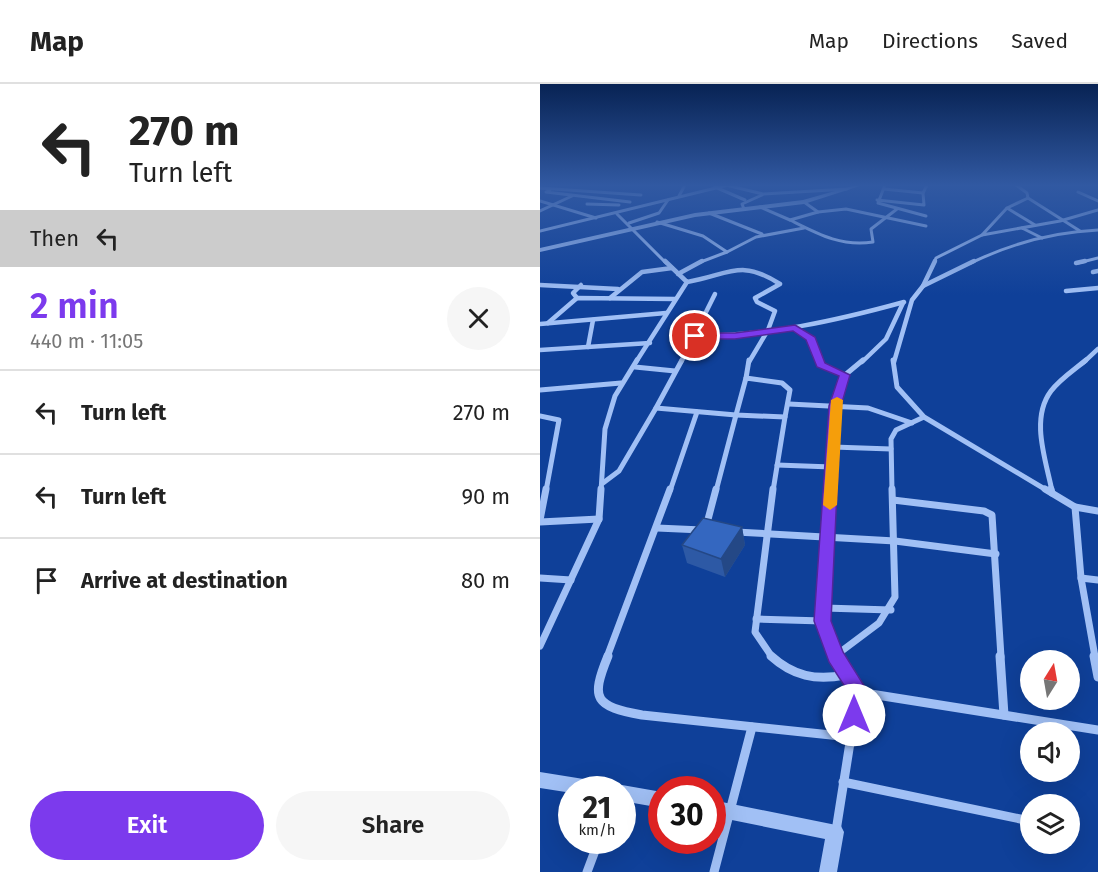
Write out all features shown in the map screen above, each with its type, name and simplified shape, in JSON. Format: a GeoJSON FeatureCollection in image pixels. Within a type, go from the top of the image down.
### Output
{"type":"FeatureCollection","features":[{"type":"Feature","properties":{"kind":"street"},"geometry":{"type":"LineString","coordinates":[[540,231],[580,222]]}},
{"type":"Feature","properties":{"kind":"street"},"geometry":{"type":"LineString","coordinates":[[626,222],[687,282],[705,280],[746,267],[753,268],[779,283],[777,287],[755,298],[757,302],[775,309],[769,331],[747,359],[746,378],[734,415],[705,531]]}},
{"type":"Feature","properties":{"kind":"street"},"geometry":{"type":"LineString","coordinates":[[540,250],[638,222]]}},
{"type":"Feature","properties":{"kind":"street"},"geometry":{"type":"LineString","coordinates":[[630,225],[657,222],[676,230],[709,237],[727,252]]}},
{"type":"Feature","properties":{"kind":"street"},"geometry":{"type":"LineString","coordinates":[[731,222],[765,235]]}},
{"type":"Feature","properties":{"kind":"street"},"geometry":{"type":"LineString","coordinates":[[793,222],[831,242],[857,245],[873,242],[871,229],[881,222]]}},
{"type":"Feature","properties":{"kind":"street"},"geometry":{"type":"LineString","coordinates":[[905,222],[926,226]]}},
{"type":"Feature","properties":{"kind":"street"},"geometry":{"type":"LineString","coordinates":[[982,235],[994,222]]}},
{"type":"Feature","properties":{"kind":"street"},"geometry":{"type":"LineString","coordinates":[[1030,222],[1036,225]]}},
{"type":"Feature","properties":{"kind":"street"},"geometry":{"type":"LineString","coordinates":[[1051,222],[982,235],[945,251],[929,268],[923,286],[912,300],[893,357],[894,378],[901,395],[924,417],[1075,507],[1098,511]]}},
{"type":"Feature","properties":{"kind":"street"},"geometry":{"type":"LineString","coordinates":[[1063,222],[1080,231]]}},
{"type":"Feature","properties":{"kind":"street"},"geometry":{"type":"LineString","coordinates":[[1021,227],[1042,238]]}},
{"type":"Feature","properties":{"kind":"street"},"geometry":{"type":"LineString","coordinates":[[678,274],[697,263],[737,249],[752,239],[804,228]]}},
{"type":"Feature","properties":{"kind":"street"},"geometry":{"type":"LineString","coordinates":[[923,286],[1001,248],[1042,238],[1098,230]]}},
{"type":"Feature","properties":{"kind":"street"},"geometry":{"type":"LineString","coordinates":[[1076,263],[1098,258]]}},
{"type":"Feature","properties":{"kind":"street"},"geometry":{"type":"LineString","coordinates":[[610,298],[642,272],[672,268]]}},
{"type":"Feature","properties":{"kind":"street"},"geometry":{"type":"LineString","coordinates":[[929,268],[948,274]]}},
{"type":"Feature","properties":{"kind":"street"},"geometry":{"type":"LineString","coordinates":[[540,646],[599,519],[605,429],[621,383],[635,367],[687,282]]}},
{"type":"Feature","properties":{"kind":"street"},"geometry":{"type":"LineString","coordinates":[[540,285],[581,285],[618,290]]}},
{"type":"Feature","properties":{"kind":"street"},"geometry":{"type":"LineString","coordinates":[[577,298],[573,293],[581,285]]}},
{"type":"Feature","properties":{"kind":"street"},"geometry":{"type":"LineString","coordinates":[[1066,291],[1098,288]]}},
{"type":"Feature","properties":{"kind":"street"},"geometry":{"type":"LineString","coordinates":[[603,483],[623,465],[695,336],[715,294]]}},
{"type":"Feature","properties":{"kind":"street"},"geometry":{"type":"LineString","coordinates":[[548,324],[577,298],[675,299]]}},
{"type":"Feature","properties":{"kind":"street"},"geometry":{"type":"LineString","coordinates":[[695,336],[735,336],[795,328],[837,320],[912,300]]}},
{"type":"Feature","properties":{"kind":"street"},"geometry":{"type":"LineString","coordinates":[[828,872],[858,692],[836,656],[823,621],[835,406],[845,375],[878,349],[886,339],[903,303]]}},
{"type":"Feature","properties":{"kind":"street"},"geometry":{"type":"LineString","coordinates":[[540,324],[666,313]]}},
{"type":"Feature","properties":{"kind":"street"},"geometry":{"type":"LineString","coordinates":[[588,347],[593,320]]}},
{"type":"Feature","properties":{"kind":"street"},"geometry":{"type":"LineString","coordinates":[[795,328],[811,339],[821,365],[845,375]]}},
{"type":"Feature","properties":{"kind":"street"},"geometry":{"type":"LineString","coordinates":[[540,350],[650,343]]}},
{"type":"Feature","properties":{"kind":"street"},"geometry":{"type":"LineString","coordinates":[[1052,493],[1042,434],[1044,400],[1052,390],[1098,350]]}},
{"type":"Feature","properties":{"kind":"street"},"geometry":{"type":"LineString","coordinates":[[635,367],[675,371]]}},
{"type":"Feature","properties":{"kind":"street"},"geometry":{"type":"LineString","coordinates":[[746,378],[782,383],[790,390],[766,534],[755,632],[761,645],[776,661],[800,675],[817,680],[846,675]]}},
{"type":"Feature","properties":{"kind":"street"},"geometry":{"type":"LineString","coordinates":[[540,390],[621,383]]}},
{"type":"Feature","properties":{"kind":"street"},"geometry":{"type":"LineString","coordinates":[[789,404],[882,409],[912,423]]}},
{"type":"Feature","properties":{"kind":"street"},"geometry":{"type":"LineString","coordinates":[[656,408],[785,417]]}},
{"type":"Feature","properties":{"kind":"street"},"geometry":{"type":"LineString","coordinates":[[697,412],[657,528],[597,683],[596,692],[601,701],[616,710],[850,737]]}},
{"type":"Feature","properties":{"kind":"street"},"geometry":{"type":"LineString","coordinates":[[540,416],[559,420],[543,494],[540,521],[599,519]]}},
{"type":"Feature","properties":{"kind":"street"},"geometry":{"type":"LineString","coordinates":[[836,656],[860,639],[891,610],[895,597],[892,434],[924,417]]}},
{"type":"Feature","properties":{"kind":"street"},"geometry":{"type":"LineString","coordinates":[[833,447],[891,449]]}},
{"type":"Feature","properties":{"kind":"street"},"geometry":{"type":"LineString","coordinates":[[777,465],[832,467]]}},
{"type":"Feature","properties":{"kind":"street"},"geometry":{"type":"LineString","coordinates":[[893,500],[989,513],[993,518],[1004,715]]}},
{"type":"Feature","properties":{"kind":"street"},"geometry":{"type":"LineString","coordinates":[[1075,507],[1081,578],[1094,625],[1098,675]]}},
{"type":"Feature","properties":{"kind":"street"},"geometry":{"type":"LineString","coordinates":[[657,528],[715,531]]}},
{"type":"Feature","properties":{"kind":"street"},"geometry":{"type":"LineString","coordinates":[[725,532],[895,541],[996,554]]}},
{"type":"Feature","properties":{"kind":"street"},"geometry":{"type":"LineString","coordinates":[[540,578],[571,580]]}},
{"type":"Feature","properties":{"kind":"street"},"geometry":{"type":"LineString","coordinates":[[1081,578],[1098,580]]}},
{"type":"Feature","properties":{"kind":"street"},"geometry":{"type":"LineString","coordinates":[[824,608],[891,610]]}},
{"type":"Feature","properties":{"kind":"street"},"geometry":{"type":"LineString","coordinates":[[756,620],[823,621]]}},
{"type":"Feature","properties":{"kind":"street"},"geometry":{"type":"LineString","coordinates":[[858,692],[1098,730]]}},
{"type":"Feature","properties":{"kind":"street"},"geometry":{"type":"LineString","coordinates":[[714,872],[752,727]]}},
{"type":"Feature","properties":{"kind":"street"},"geometry":{"type":"LineString","coordinates":[[540,780],[558,783]]}},
{"type":"Feature","properties":{"kind":"street"},"geometry":{"type":"LineString","coordinates":[[843,782],[1020,819]]}},
{"type":"Feature","properties":{"kind":"street"},"geometry":{"type":"LineString","coordinates":[[726,811],[835,832]]}},
{"type":"Feature","properties":{"kind":"street"},"geometry":{"type":"LineString","coordinates":[[586,872],[593,854]]}},
{"type":"Feature","properties":{"kind":"building"},"geometry":{"type":"Polygon","coordinates":[[[703,518],[742,527],[721,559],[682,545],[703,518]]]}},
{"type":"Feature","properties":{"kind":"slow traffic"},"geometry":{"type":"LineString","coordinates":[[830,505],[837,400]]}},
{"type":"Feature","properties":{"kind":"route"},"geometry":{"type":"LineString","coordinates":[[695,336],[735,336],[795,328],[809,336],[821,365],[845,375],[835,406],[823,621],[836,656],[858,692],[854,715]]}}]}
